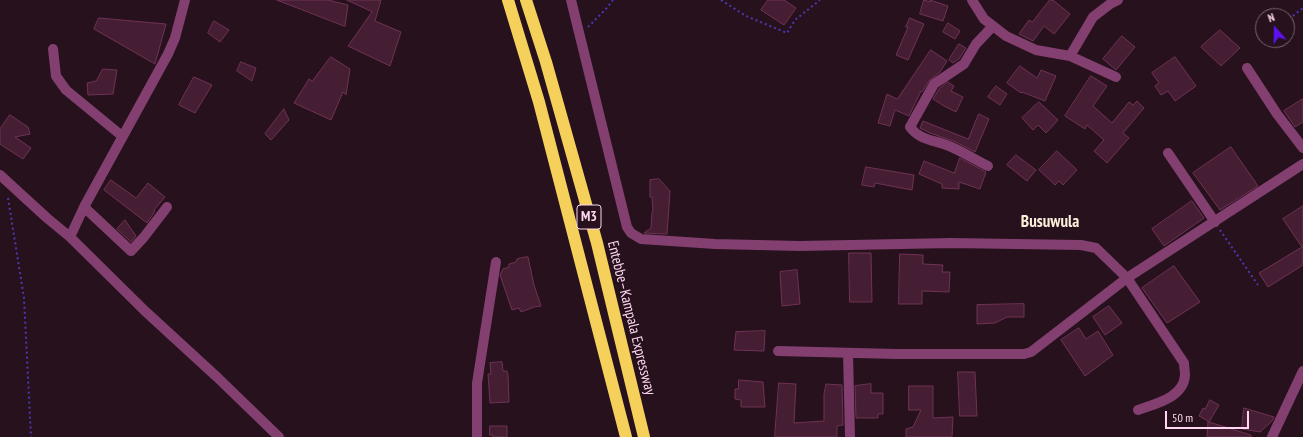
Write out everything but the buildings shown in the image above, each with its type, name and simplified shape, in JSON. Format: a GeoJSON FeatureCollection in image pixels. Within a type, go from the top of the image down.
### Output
{"type":"FeatureCollection","features":[{"type":"Feature","properties":{"kind":"highway","name":"M3"},"geometry":{"type":"LineString","coordinates":[[508,0],[539,102],[626,437]]}},
{"type":"Feature","properties":{"kind":"highway","name":"Entebbe–Kampala Expressway"},"geometry":{"type":"LineString","coordinates":[[526,0],[546,62],[597,243],[644,437]]}},
{"type":"Feature","properties":{"kind":"street"},"geometry":{"type":"LineString","coordinates":[[70,237],[122,136],[168,54],[175,38],[184,0]]}},
{"type":"Feature","properties":{"kind":"street"},"geometry":{"type":"LineString","coordinates":[[570,0],[627,227],[631,233],[641,240],[714,244],[800,246],[951,243],[1081,245],[1096,248],[1127,278],[1184,363],[1185,377],[1179,390],[1167,399],[1138,410]]}},
{"type":"Feature","properties":{"kind":"street"},"geometry":{"type":"LineString","coordinates":[[972,0],[984,19],[1006,36],[1036,50],[1070,56],[1116,77]]}},
{"type":"Feature","properties":{"kind":"street"},"geometry":{"type":"LineString","coordinates":[[1070,56],[1093,17],[1118,0]]}},
{"type":"Feature","properties":{"kind":"street"},"geometry":{"type":"LineString","coordinates":[[988,166],[949,146],[914,133],[910,127],[934,84],[964,64],[976,44],[993,26]]}},
{"type":"Feature","properties":{"kind":"street"},"geometry":{"type":"LineString","coordinates":[[53,49],[56,76],[66,90],[122,136]]}},
{"type":"Feature","properties":{"kind":"street"},"geometry":{"type":"LineString","coordinates":[[1247,68],[1277,114],[1303,148]]}},
{"type":"Feature","properties":{"kind":"street"},"geometry":{"type":"LineString","coordinates":[[1168,153],[1215,222]]}},
{"type":"Feature","properties":{"kind":"street"},"geometry":{"type":"LineString","coordinates":[[778,351],[1024,354],[1031,352],[1127,278],[1303,164]]}},
{"type":"Feature","properties":{"kind":"street"},"geometry":{"type":"LineString","coordinates":[[3,178],[70,237],[145,311],[279,437]]}},
{"type":"Feature","properties":{"kind":"street"},"geometry":{"type":"LineString","coordinates":[[84,208],[131,251],[167,207]]}},
{"type":"Feature","properties":{"kind":"street"},"geometry":{"type":"LineString","coordinates":[[477,437],[477,383],[496,262]]}},
{"type":"Feature","properties":{"kind":"street"},"geometry":{"type":"LineString","coordinates":[[848,352],[850,437]]}},
{"type":"Feature","properties":{"kind":"street"},"geometry":{"type":"LineString","coordinates":[[1272,437],[1303,372]]}},
{"type":"Feature","properties":{"kind":"path"},"geometry":{"type":"LineString","coordinates":[[580,36],[613,0]]}},
{"type":"Feature","properties":{"kind":"path"},"geometry":{"type":"LineString","coordinates":[[721,0],[746,16],[787,33],[795,20],[820,0]]}},
{"type":"Feature","properties":{"kind":"path"},"geometry":{"type":"LineString","coordinates":[[1295,14],[1303,8]]}},
{"type":"Feature","properties":{"kind":"path"},"geometry":{"type":"LineString","coordinates":[[3,178],[24,298],[31,437]]}},
{"type":"Feature","properties":{"kind":"path"},"geometry":{"type":"LineString","coordinates":[[1215,222],[1258,285]]}},
{"type":"Feature","properties":{"kind":"district","name":"Busuwula"},"geometry":{"type":"Point","coordinates":[1050,222]}}]}
